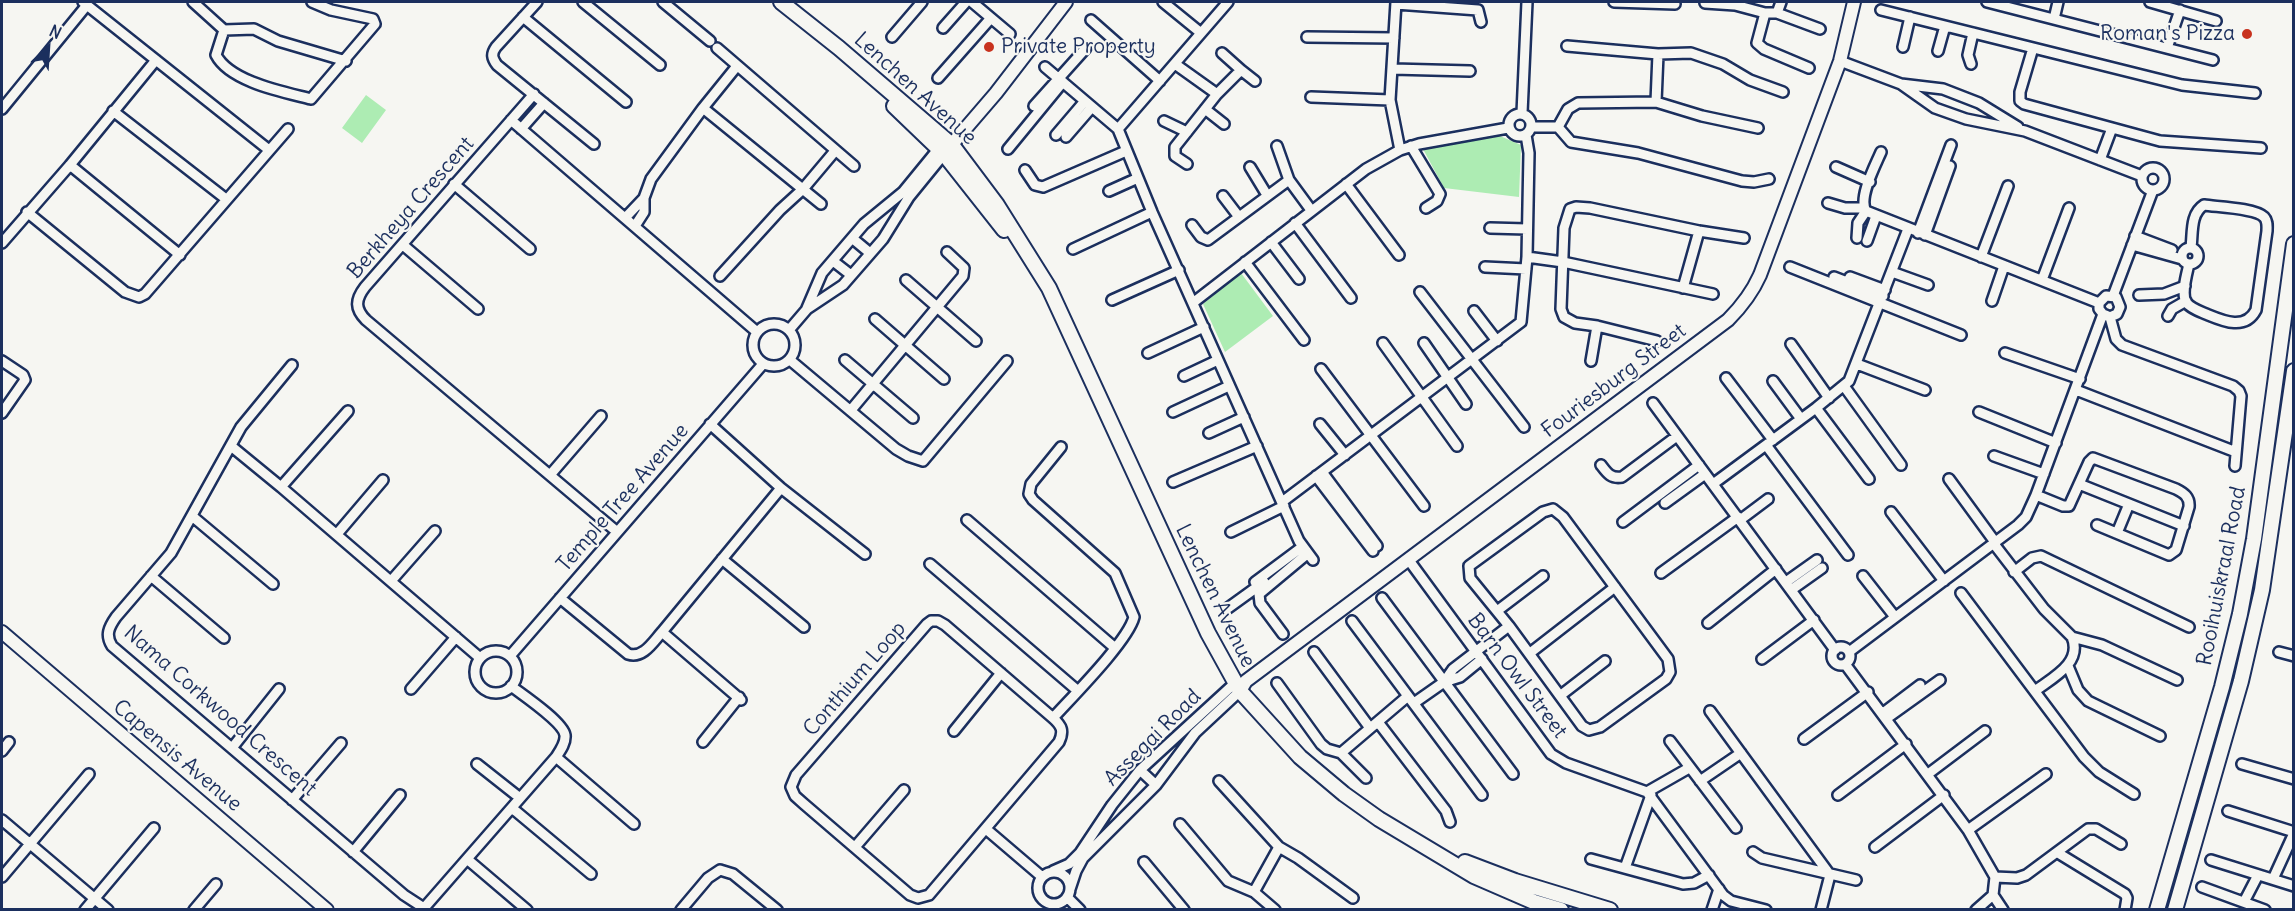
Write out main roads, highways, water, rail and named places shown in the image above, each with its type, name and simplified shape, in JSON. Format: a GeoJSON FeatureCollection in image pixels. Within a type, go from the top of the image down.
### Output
{"type":"FeatureCollection","features":[{"type":"Feature","properties":{"kind":"main road","name":"Lenchen Avenue"},"geometry":{"type":"LineString","coordinates":[[787,6],[831,41],[945,147],[1021,240],[1049,288],[1208,633],[1240,685],[1300,757],[1379,819],[1474,876],[1534,902],[1561,909]]}},
{"type":"Feature","properties":{"kind":"main road","name":"Rooihuiskraal Road"},"geometry":{"type":"LineString","coordinates":[[2157,909],[2222,687],[2240,614],[2254,539],[2294,244]]}},
{"type":"Feature","properties":{"kind":"main road","name":"Rooihuiskraal Road"},"geometry":{"type":"LineString","coordinates":[[2175,909],[2241,681],[2258,609],[2294,371]]}},
{"type":"Feature","properties":{"kind":"main road","name":"Lenchen Avenue"},"geometry":{"type":"LineString","coordinates":[[1421,845],[1506,878],[1610,909]]}},
{"type":"Feature","properties":{"kind":"place","name":"Roman's Pizza"},"geometry":{"type":"Point","coordinates":[2247,34]}},
{"type":"Feature","properties":{"kind":"place","name":"Private Property"},"geometry":{"type":"Point","coordinates":[989,47]}}]}
